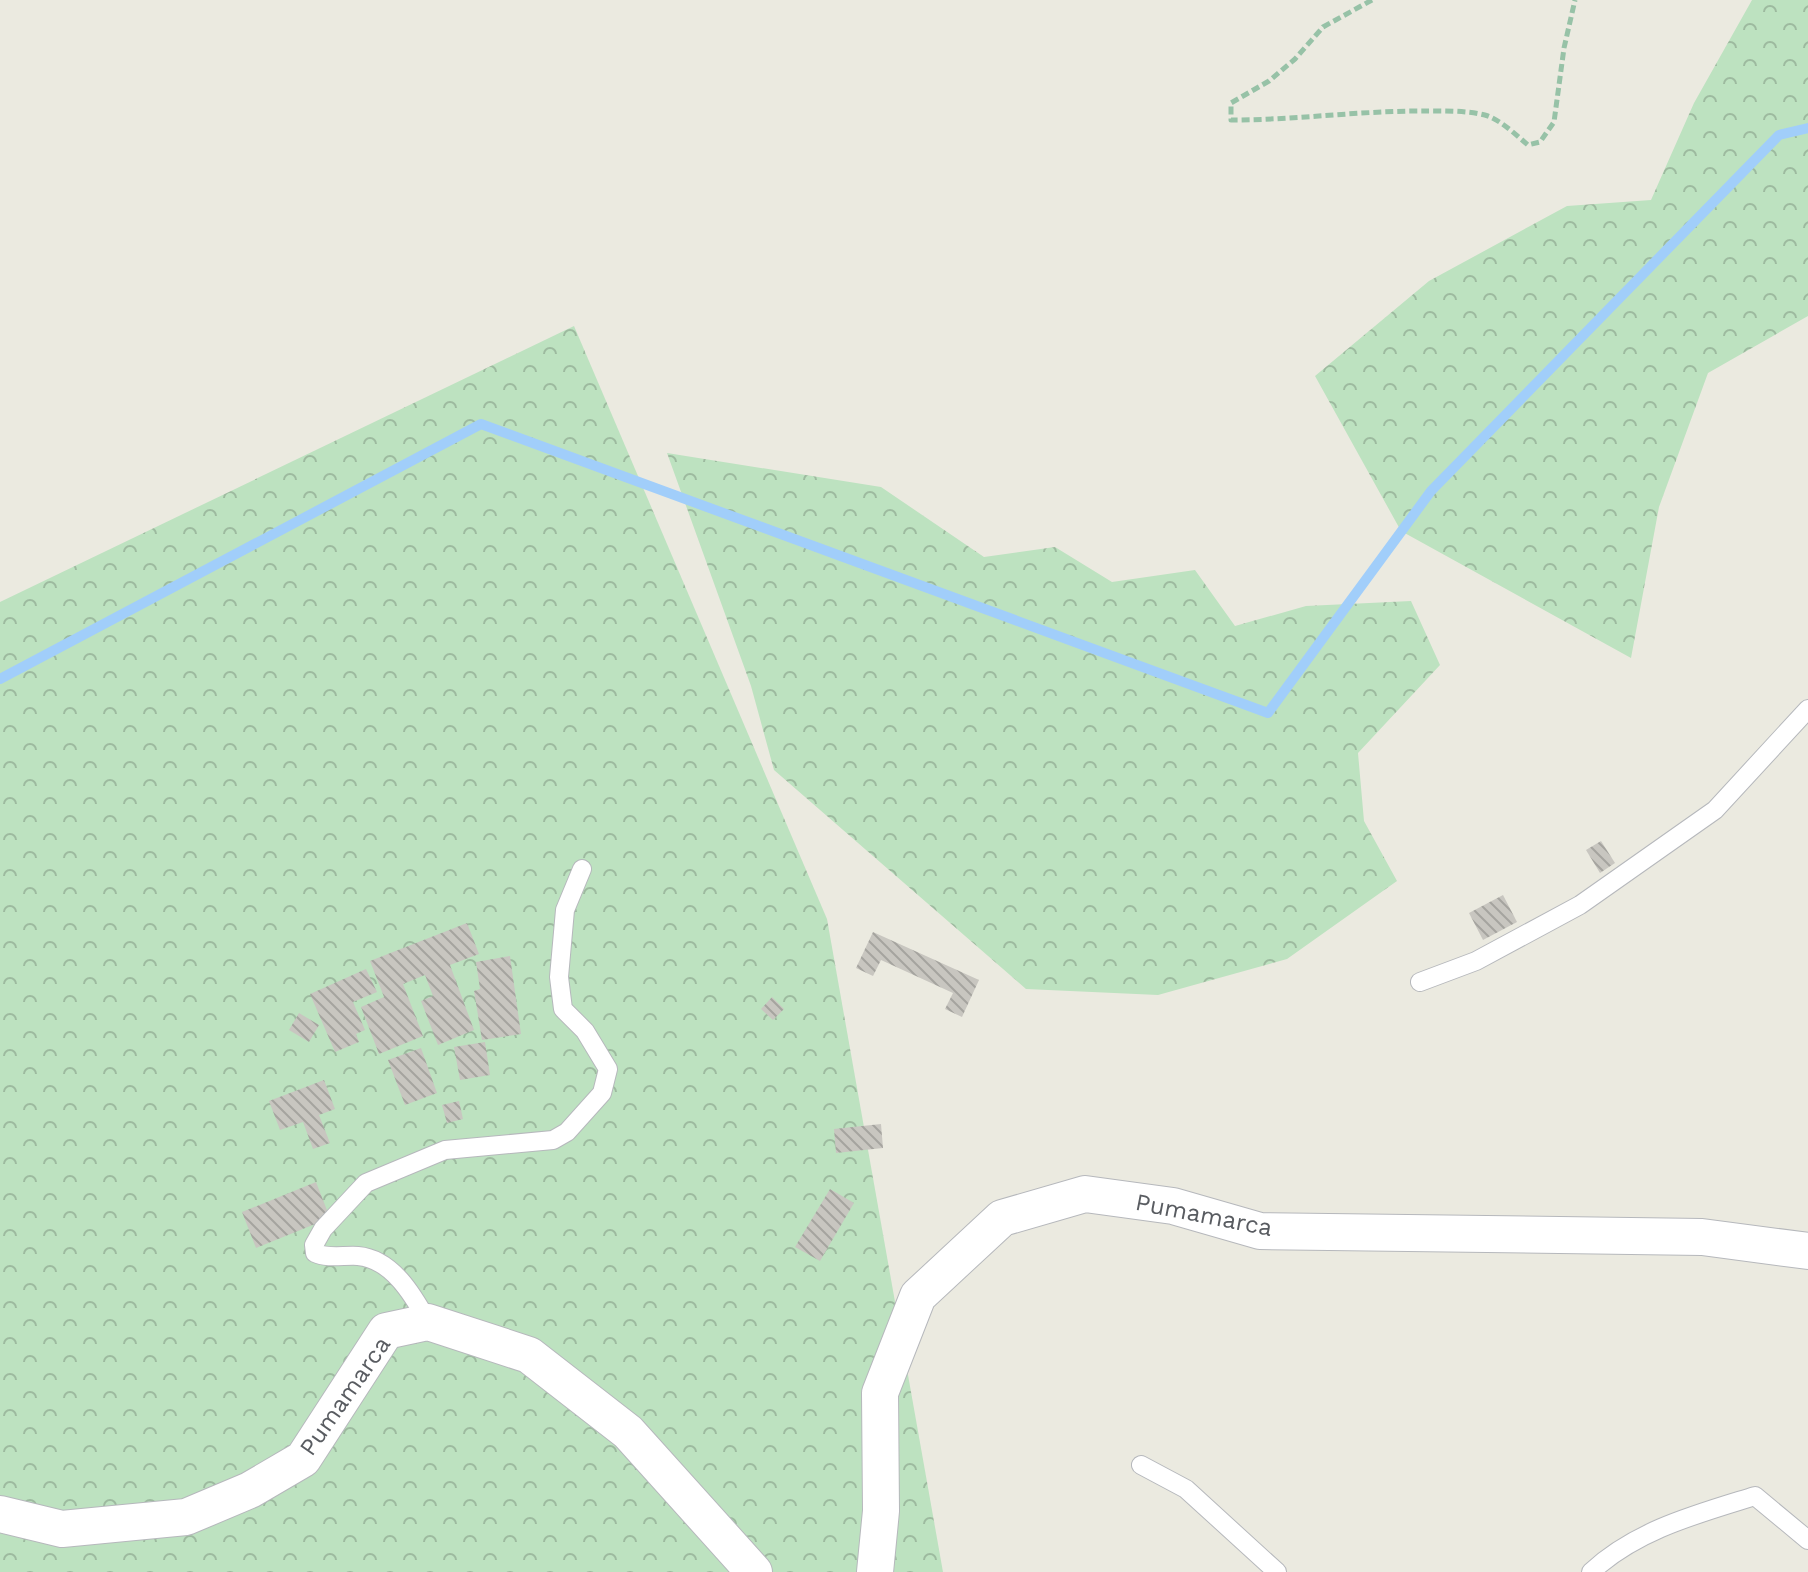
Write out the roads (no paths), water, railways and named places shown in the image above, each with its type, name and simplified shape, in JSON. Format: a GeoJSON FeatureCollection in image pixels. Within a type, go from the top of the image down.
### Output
{"type":"FeatureCollection","features":[{"type":"Feature","properties":{"kind":"street","name":"Pumamarca"},"geometry":{"type":"LineString","coordinates":[[875,1572],[881,1511],[880,1393],[918,1296],[1002,1218],[1085,1194],[1173,1206],[1260,1231],[1702,1237],[1808,1251]]}},
{"type":"Feature","properties":{"kind":"street","name":"Pumamarca"},"geometry":{"type":"LineString","coordinates":[[0,1514],[62,1529],[170,1519],[186,1517],[250,1490],[303,1459],[386,1331],[428,1322]]}},
{"type":"Feature","properties":{"kind":"street"},"geometry":{"type":"LineString","coordinates":[[428,1322],[529,1355],[628,1432],[754,1572]]}},
{"type":"Feature","properties":{"kind":"lane"},"geometry":{"type":"LineString","coordinates":[[1420,982],[1476,961],[1580,905],[1715,810],[1808,709]]}},
{"type":"Feature","properties":{"kind":"lane"},"geometry":{"type":"LineString","coordinates":[[428,1322],[414,1297],[396,1276],[369,1257],[324,1257],[315,1253],[314,1245],[323,1229],[366,1183],[445,1150],[553,1140],[567,1132],[602,1093],[608,1069],[585,1031],[563,1009],[559,977],[565,910],[582,869]]}},
{"type":"Feature","properties":{"kind":"lane"},"geometry":{"type":"LineString","coordinates":[[1141,1465],[1186,1489],[1277,1572]]}},
{"type":"Feature","properties":{"kind":"lane"},"geometry":{"type":"LineString","coordinates":[[1591,1572],[1613,1552],[1658,1529],[1755,1496],[1808,1540]]}},
{"type":"Feature","properties":{"kind":"waterway"},"geometry":{"type":"LineString","coordinates":[[0,679],[481,424],[1268,713],[1431,491],[1779,135],[1808,128]]}}]}
